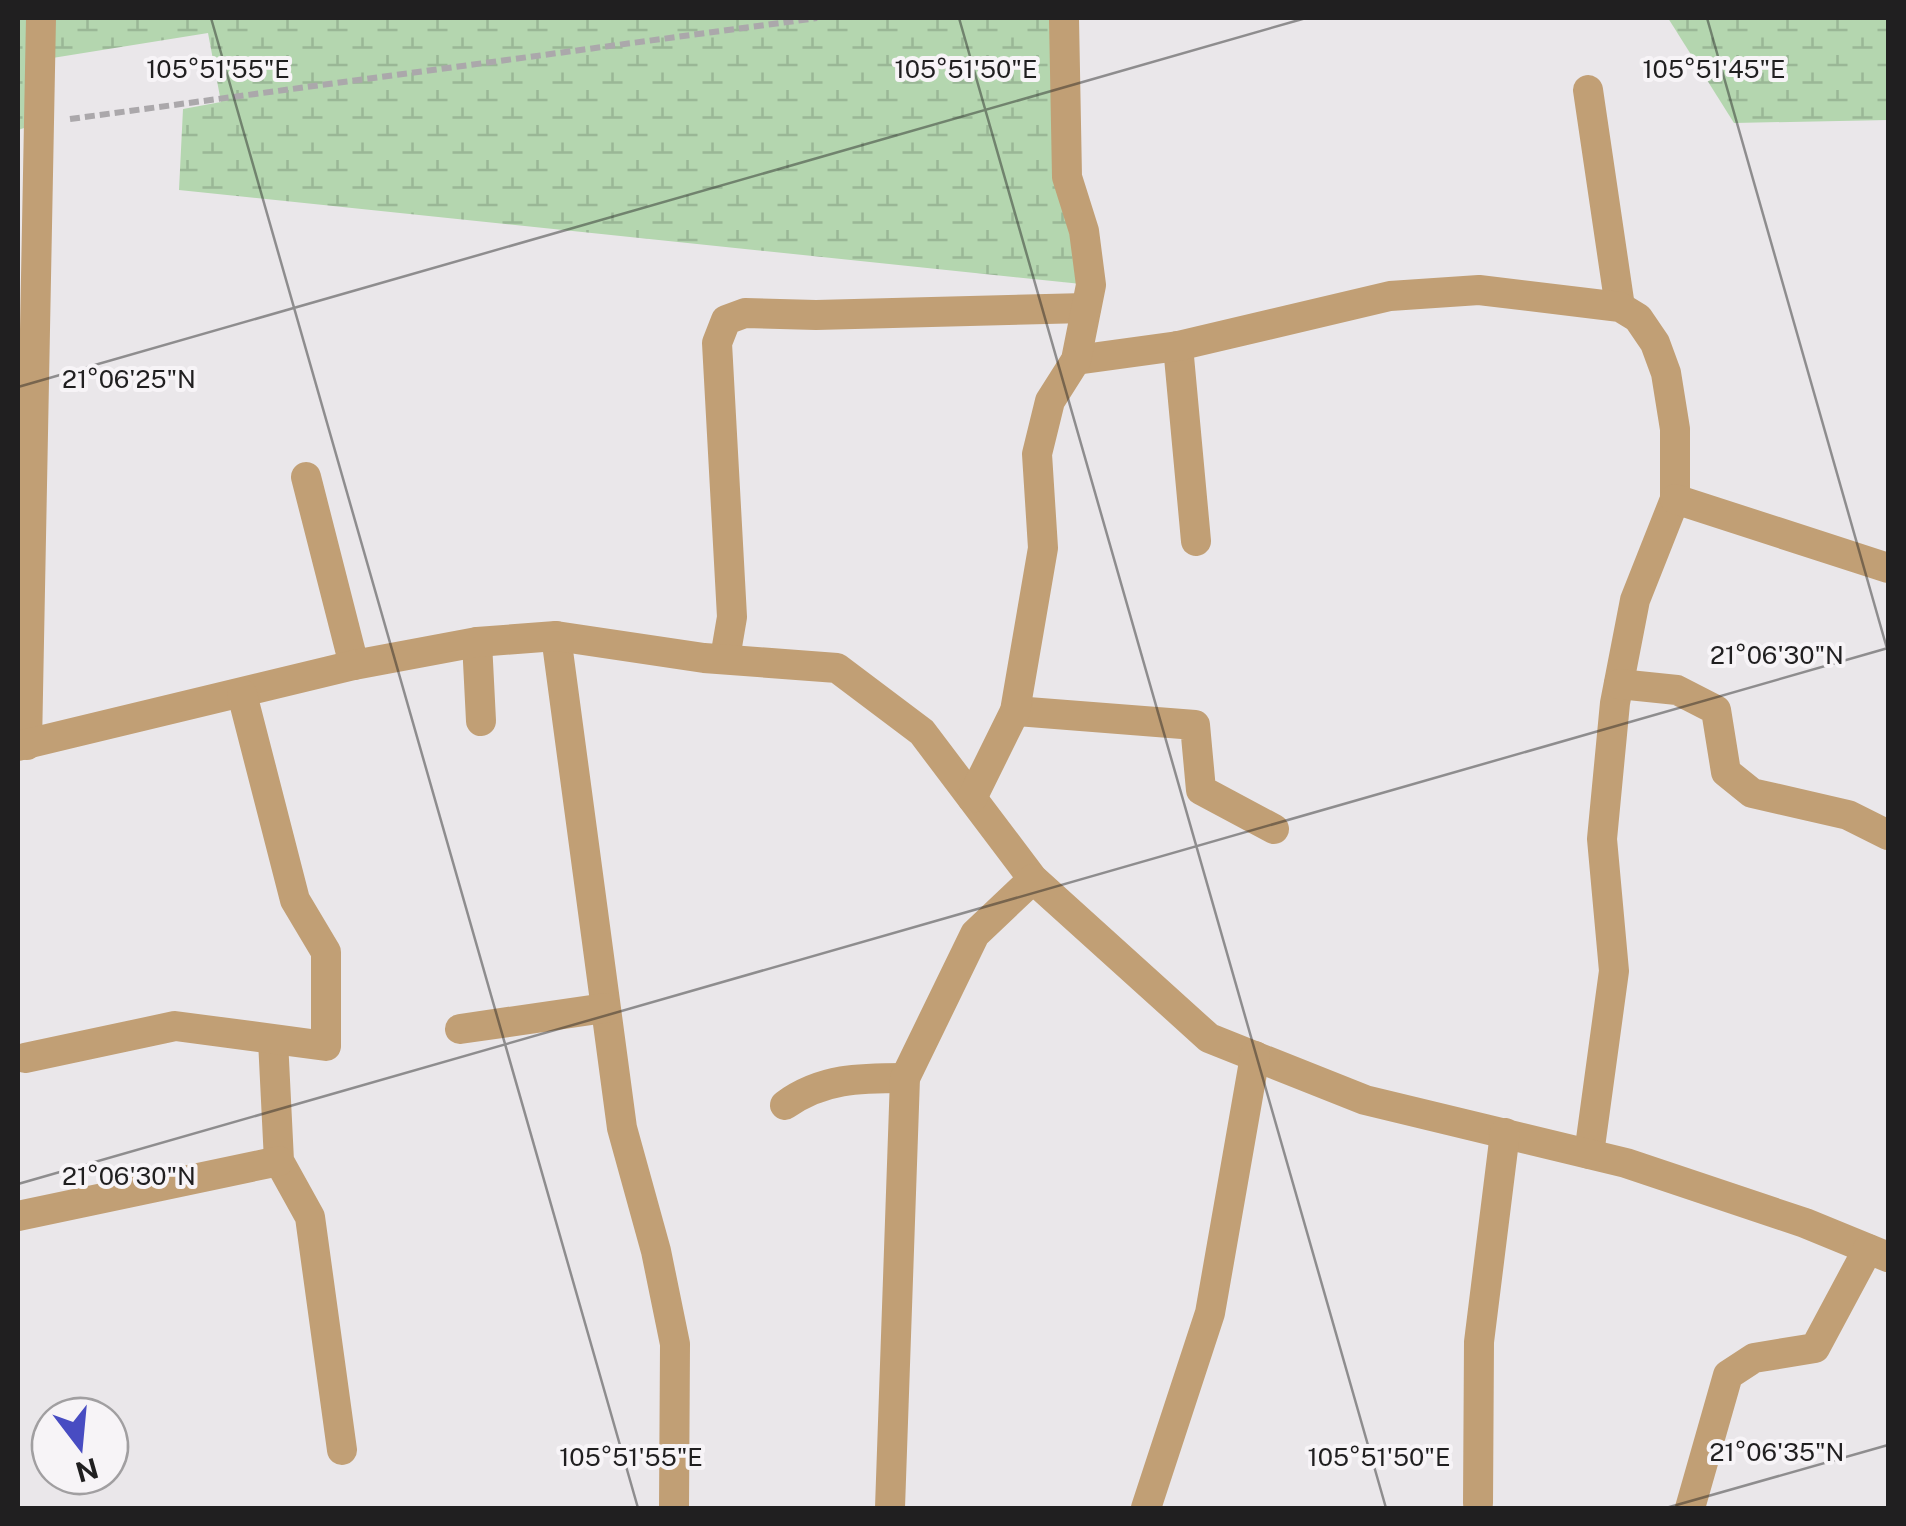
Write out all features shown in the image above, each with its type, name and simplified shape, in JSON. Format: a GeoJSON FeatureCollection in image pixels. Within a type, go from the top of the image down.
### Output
{"type":"FeatureCollection","features":[{"type":"Feature","properties":{"kind":"street"},"geometry":{"type":"LineString","coordinates":[[41,18],[22,746],[354,665],[477,642],[556,636],[704,658],[836,668],[922,732],[1033,878],[1209,1038],[1365,1100],[1626,1162],[1805,1223],[1878,1253],[1815,1348],[1754,1358],[1728,1376],[1690,1508]]}},
{"type":"Feature","properties":{"kind":"street"},"geometry":{"type":"LineString","coordinates":[[972,798],[1015,711],[1044,548],[1037,454],[1050,401],[1076,360],[1091,284],[1084,231],[1067,176],[1064,18]]}},
{"type":"Feature","properties":{"kind":"street"},"geometry":{"type":"LineString","coordinates":[[1588,90],[1620,307]]}},
{"type":"Feature","properties":{"kind":"street"},"geometry":{"type":"LineString","coordinates":[[1076,360],[1178,346],[1390,296],[1479,290],[1620,307],[1638,318],[1655,342],[1666,372],[1675,428],[1675,499],[1634,600],[1619,684],[1602,839],[1614,971],[1589,1154]]}},
{"type":"Feature","properties":{"kind":"street"},"geometry":{"type":"LineString","coordinates":[[725,658],[732,617],[718,343],[726,320],[745,312],[1086,308]]}},
{"type":"Feature","properties":{"kind":"street"},"geometry":{"type":"LineString","coordinates":[[1178,346],[1196,541]]}},
{"type":"Feature","properties":{"kind":"street"},"geometry":{"type":"LineString","coordinates":[[306,478],[354,665]]}},
{"type":"Feature","properties":{"kind":"street"},"geometry":{"type":"LineString","coordinates":[[1675,499],[1888,568]]}},
{"type":"Feature","properties":{"kind":"street"},"geometry":{"type":"LineString","coordinates":[[556,636],[622,1128],[656,1251],[675,1344],[674,1508]]}},
{"type":"Feature","properties":{"kind":"street"},"geometry":{"type":"LineString","coordinates":[[477,642],[481,721]]}},
{"type":"Feature","properties":{"kind":"street"},"geometry":{"type":"LineString","coordinates":[[1619,684],[1676,690],[1716,710],[1726,772],[1752,793],[1848,815],[1888,835]]}},
{"type":"Feature","properties":{"kind":"street"},"geometry":{"type":"LineString","coordinates":[[26,1058],[176,1026],[326,1046],[326,952],[295,900],[242,694]]}},
{"type":"Feature","properties":{"kind":"street"},"geometry":{"type":"LineString","coordinates":[[1015,711],[1195,724],[1201,790],[1274,829]]}},
{"type":"Feature","properties":{"kind":"street"},"geometry":{"type":"LineString","coordinates":[[890,1508],[905,1078],[975,934],[1033,878]]}},
{"type":"Feature","properties":{"kind":"street"},"geometry":{"type":"LineString","coordinates":[[460,1029],[606,1008]]}},
{"type":"Feature","properties":{"kind":"street"},"geometry":{"type":"LineString","coordinates":[[273,1040],[279,1161],[310,1217],[342,1450]]}},
{"type":"Feature","properties":{"kind":"street"},"geometry":{"type":"LineString","coordinates":[[1146,1508],[1210,1314],[1255,1056]]}},
{"type":"Feature","properties":{"kind":"street"},"geometry":{"type":"LineString","coordinates":[[785,1105],[805,1091],[827,1083],[905,1078]]}},
{"type":"Feature","properties":{"kind":"street"},"geometry":{"type":"LineString","coordinates":[[1478,1503],[1479,1342],[1505,1133]]}},
{"type":"Feature","properties":{"kind":"street"},"geometry":{"type":"LineString","coordinates":[[18,1216],[279,1161]]}},
{"type":"Feature","properties":{"kind":"path"},"geometry":{"type":"LineString","coordinates":[[39,123],[816,18]]}},
{"type":"Feature","properties":{"kind":"green space"},"geometry":{"type":"Polygon","coordinates":[[[18,18],[1063,18],[1091,285],[179,190],[183,109],[221,102],[208,33],[40,60],[39,123],[18,130],[18,18]]]}},
{"type":"Feature","properties":{"kind":"green space"},"geometry":{"type":"Polygon","coordinates":[[[1668,18],[1888,18],[1888,120],[1734,123],[1668,18]]]}}]}
